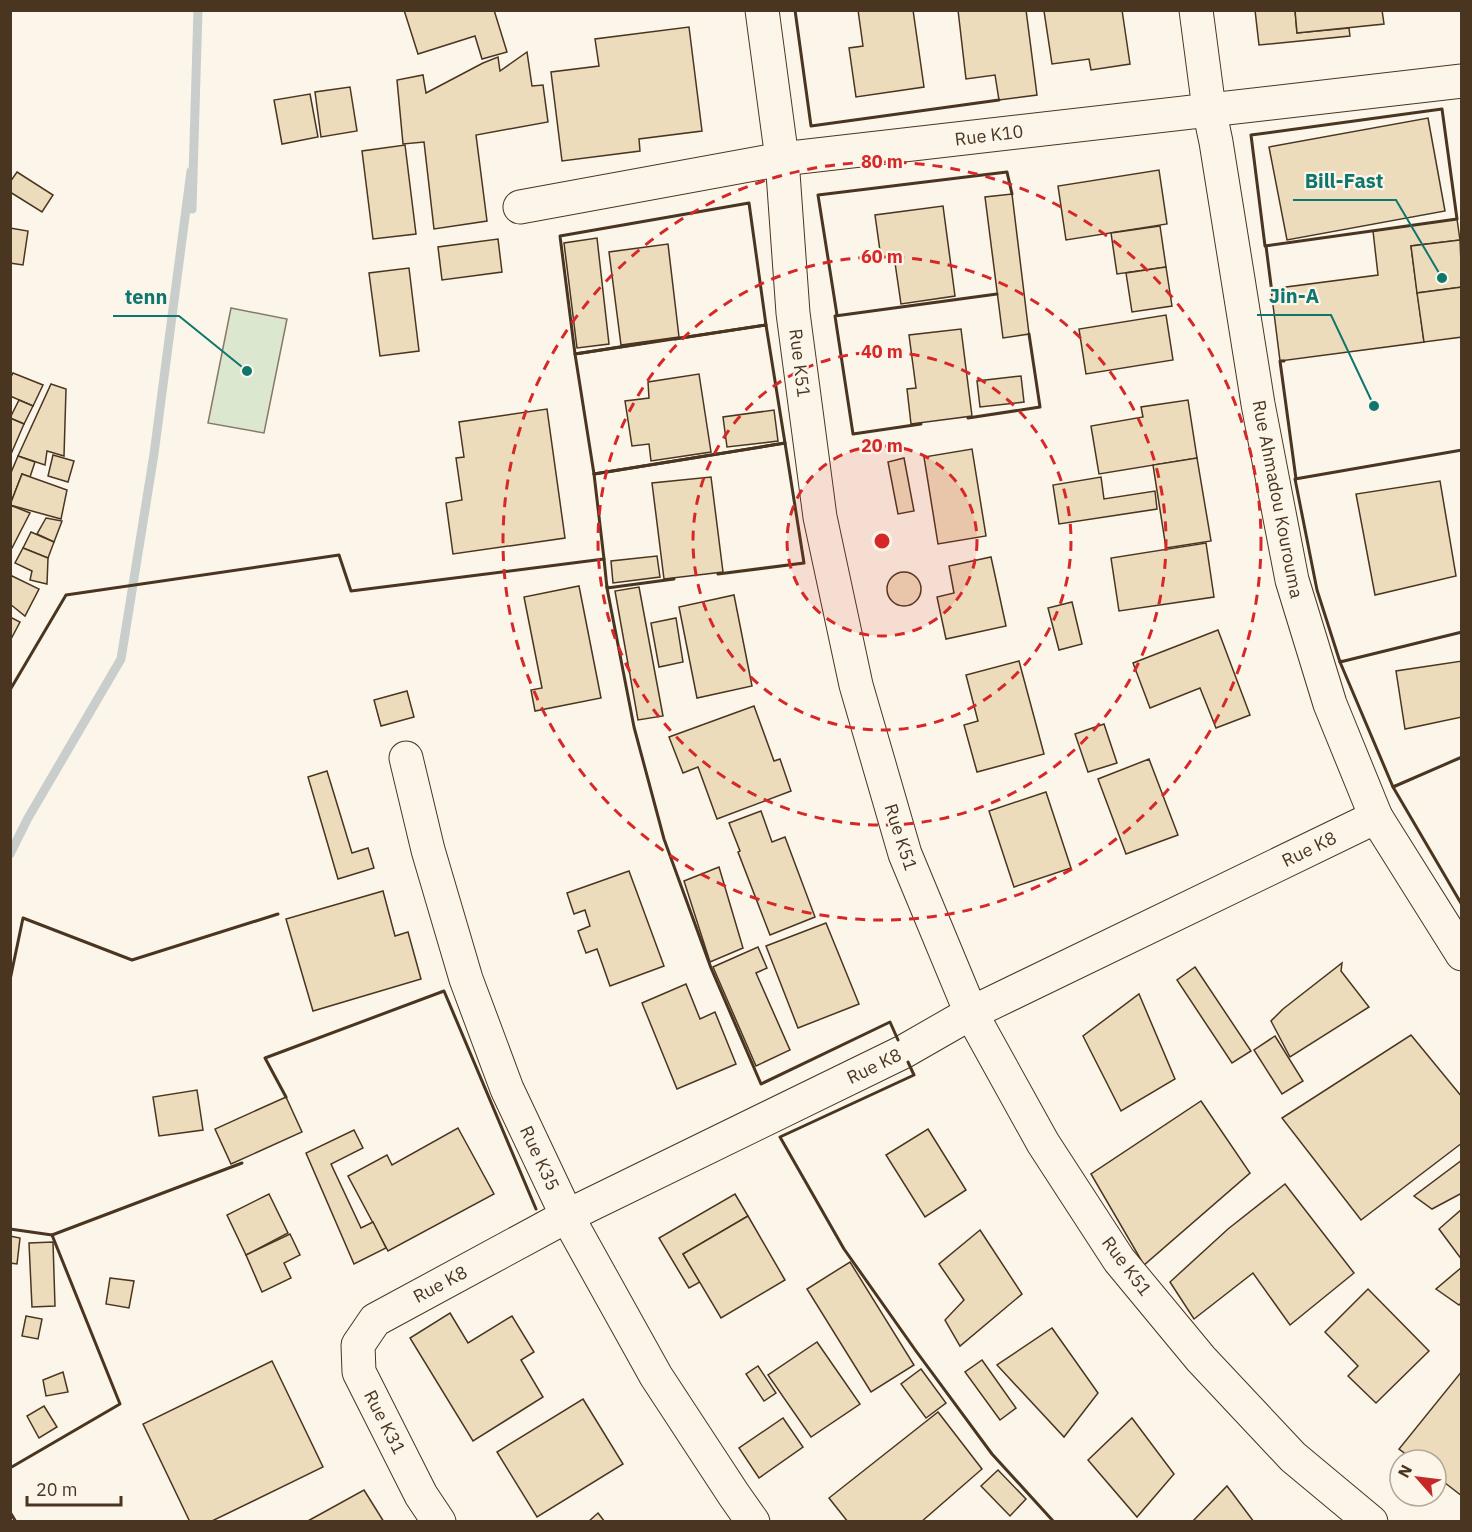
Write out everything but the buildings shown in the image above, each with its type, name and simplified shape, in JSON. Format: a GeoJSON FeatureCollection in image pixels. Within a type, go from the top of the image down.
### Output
{"type":"FeatureCollection","features":[{"type":"Feature","properties":{"kind":"street","name":"Rue K51"},"geometry":{"type":"LineString","coordinates":[[762,10],[782,159],[794,313],[820,517],[856,685],[905,854],[971,1013],[1043,1143],[1119,1260],[1201,1359],[1293,1457],[1371,1521]]}},
{"type":"Feature","properties":{"kind":"street","name":"Rue Ahmadou Kourouma"},"geometry":{"type":"LineString","coordinates":[[1196,10],[1209,109],[1258,404],[1292,580],[1330,704],[1376,817],[1461,954]]}},
{"type":"Feature","properties":{"kind":"street","name":"Rue K10"},"geometry":{"type":"LineString","coordinates":[[520,207],[782,159],[1461,81]]}},
{"type":"Feature","properties":{"kind":"street","name":"Rue K35"},"geometry":{"type":"LineString","coordinates":[[406,758],[428,850],[466,979],[507,1089],[567,1216],[656,1376],[753,1521]]}},
{"type":"Feature","properties":{"kind":"street","name":"Rue K8"},"geometry":{"type":"LineString","coordinates":[[375,1320],[567,1216],[903,1052],[971,1013],[1376,817]]}},
{"type":"Feature","properties":{"kind":"street","name":"Rue K31"},"geometry":{"type":"LineString","coordinates":[[375,1320],[358,1345],[359,1372],[422,1495],[439,1521]]}},
{"type":"Feature","properties":{"kind":"green space"},"geometry":{"type":"Polygon","coordinates":[[[231,308],[287,319],[264,433],[208,423],[231,308]]]}},
{"type":"Feature","properties":{"kind":"waterway"},"geometry":{"type":"LineString","coordinates":[[10,854],[28,818],[121,659],[154,454],[191,171],[192,209],[198,10]]}},
{"type":"Feature","properties":{"kind":"wall"},"geometry":{"type":"LineString","coordinates":[[795,10],[811,126],[999,100]]}},
{"type":"Feature","properties":{"kind":"wall"},"geometry":{"type":"LineString","coordinates":[[1442,109],[1457,219],[1265,246],[1251,135],[1442,109]]}},
{"type":"Feature","properties":{"kind":"wall"},"geometry":{"type":"LineString","coordinates":[[837,315],[818,195],[1007,172],[1012,194]]}},
{"type":"Feature","properties":{"kind":"wall"},"geometry":{"type":"LineString","coordinates":[[749,203],[766,325],[575,354],[560,236],[749,203]]}},
{"type":"Feature","properties":{"kind":"wall"},"geometry":{"type":"LineString","coordinates":[[1266,246],[1272,293]]}},
{"type":"Feature","properties":{"kind":"wall"},"geometry":{"type":"LineString","coordinates":[[921,424],[853,434],[835,316],[997,294]]}},
{"type":"Feature","properties":{"kind":"wall"},"geometry":{"type":"LineString","coordinates":[[594,474],[785,443],[766,325],[675,339]]}},
{"type":"Feature","properties":{"kind":"wall"},"geometry":{"type":"LineString","coordinates":[[968,418],[1040,407],[1029,334]]}},
{"type":"Feature","properties":{"kind":"wall"},"geometry":{"type":"LineString","coordinates":[[604,559],[594,474],[575,354],[645,343]]}},
{"type":"Feature","properties":{"kind":"wall"},"geometry":{"type":"LineString","coordinates":[[1284,361],[1280,361],[1296,479]]}},
{"type":"Feature","properties":{"kind":"wall"},"geometry":{"type":"LineString","coordinates":[[594,474],[785,443],[804,563],[718,574]]}},
{"type":"Feature","properties":{"kind":"wall"},"geometry":{"type":"LineString","coordinates":[[1462,450],[1295,479],[1317,590],[1340,662],[1462,632]]}},
{"type":"Feature","properties":{"kind":"wall"},"geometry":{"type":"LineString","coordinates":[[10,690],[66,595],[339,555],[351,591],[604,559],[607,588],[634,727],[664,839],[711,968],[761,1084],[890,1022],[898,1040]]}},
{"type":"Feature","properties":{"kind":"wall"},"geometry":{"type":"LineString","coordinates":[[607,586],[607,588],[674,579]]}},
{"type":"Feature","properties":{"kind":"wall"},"geometry":{"type":"LineString","coordinates":[[1341,661],[1393,787],[1462,757]]}},
{"type":"Feature","properties":{"kind":"wall"},"geometry":{"type":"LineString","coordinates":[[1395,786],[1393,787],[1462,905]]}},
{"type":"Feature","properties":{"kind":"wall"},"geometry":{"type":"LineString","coordinates":[[10,980],[23,918],[132,960],[278,914]]}},
{"type":"Feature","properties":{"kind":"wall"},"geometry":{"type":"LineString","coordinates":[[286,1097],[265,1058],[444,991],[536,1209]]}},
{"type":"Feature","properties":{"kind":"wall"},"geometry":{"type":"LineString","coordinates":[[908,1062],[914,1075],[780,1137],[844,1249],[916,1351],[992,1454],[1054,1522]]}},
{"type":"Feature","properties":{"kind":"wall"},"geometry":{"type":"LineString","coordinates":[[52,1235],[242,1163]]}},
{"type":"Feature","properties":{"kind":"wall"},"geometry":{"type":"LineString","coordinates":[[10,1229],[52,1235],[120,1404],[10,1468]]}},
{"type":"Feature","properties":{"kind":"wall"},"geometry":{"type":"LineString","coordinates":[[10,1512],[16,1522]]}},
{"type":"Feature","properties":{"kind":"place","name":"Bill-Fast"},"geometry":{"type":"Point","coordinates":[1442,278]}},
{"type":"Feature","properties":{"kind":"place","name":"tenn"},"geometry":{"type":"Point","coordinates":[247,371]}},
{"type":"Feature","properties":{"kind":"place","name":"Jin-A"},"geometry":{"type":"Point","coordinates":[1374,406]}}]}
